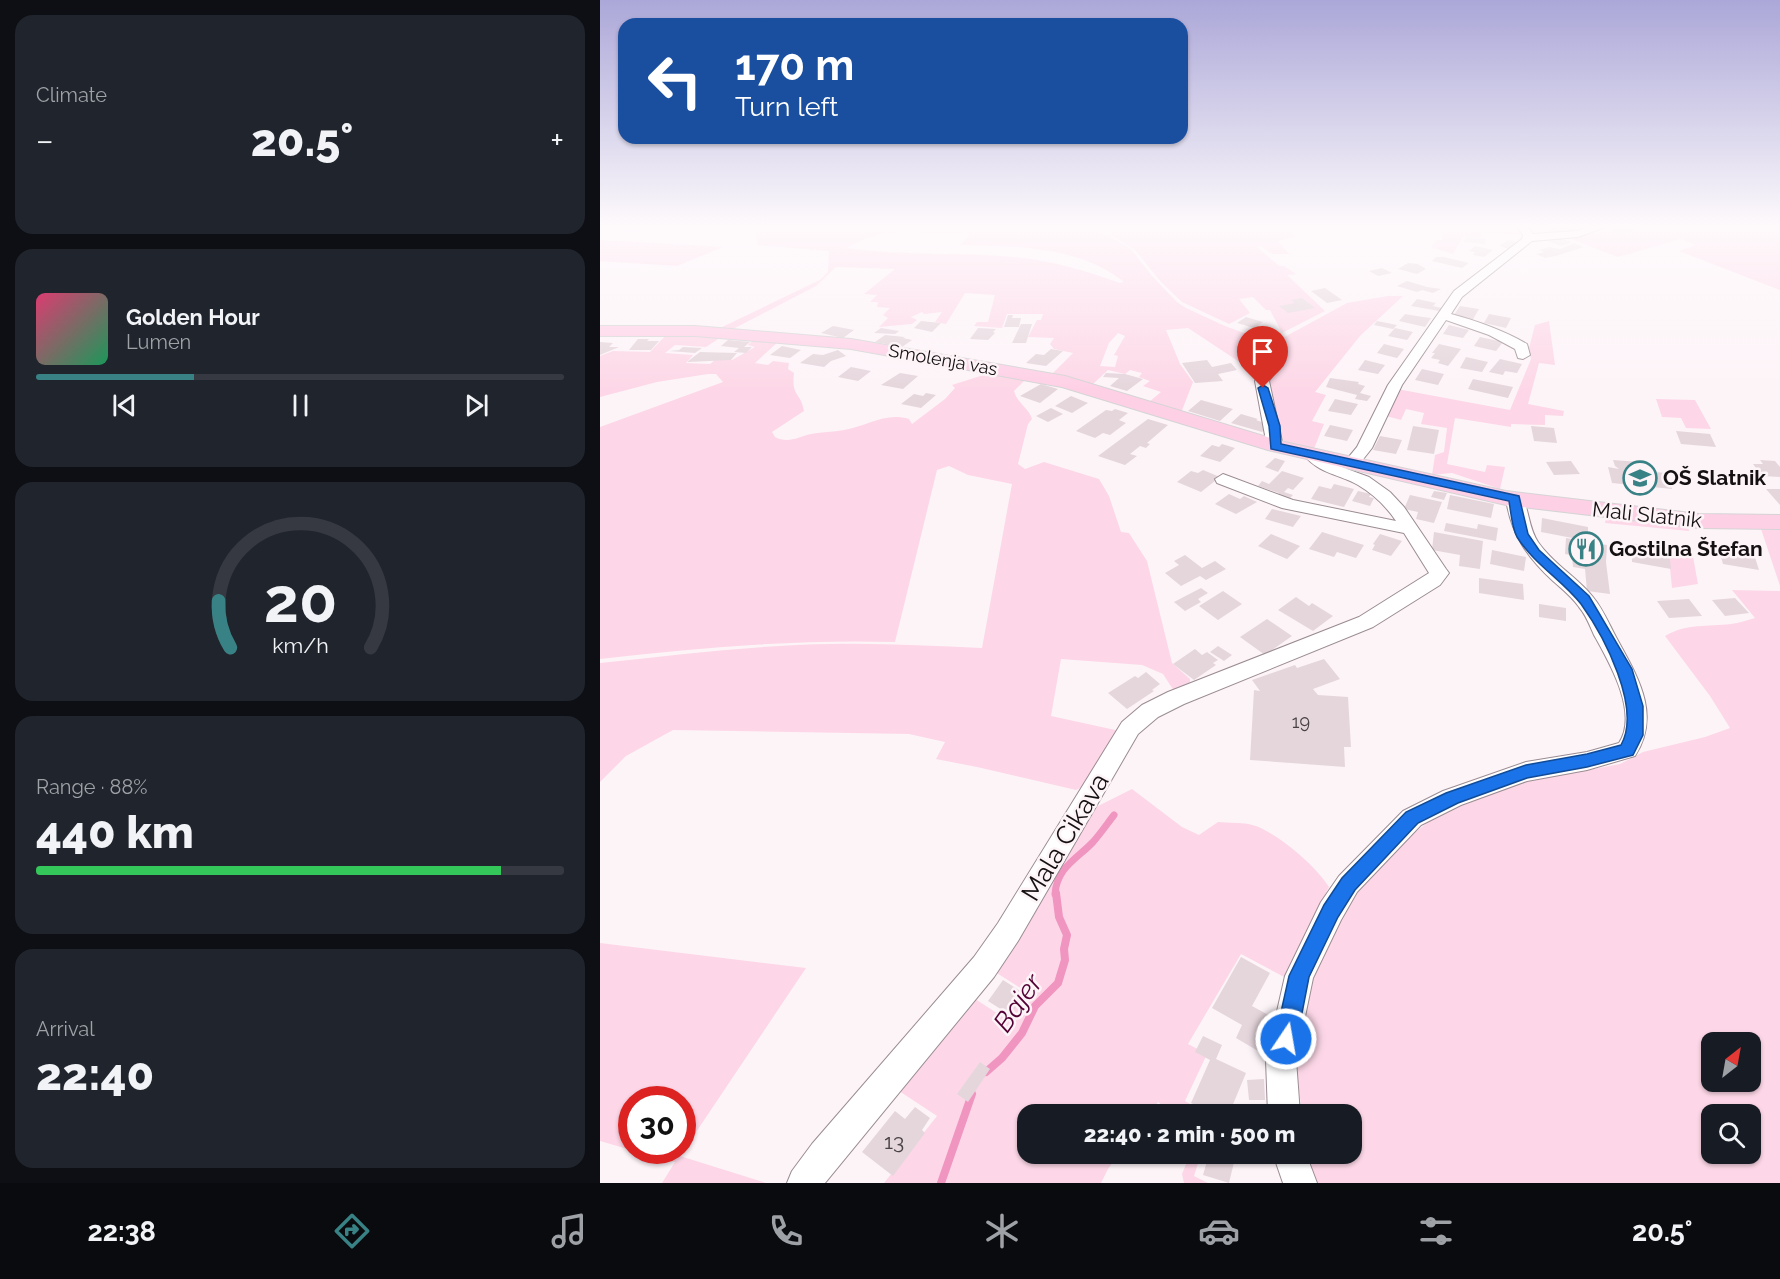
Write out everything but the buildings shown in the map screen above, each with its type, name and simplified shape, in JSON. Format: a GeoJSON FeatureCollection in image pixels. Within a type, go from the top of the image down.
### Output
{"type":"FeatureCollection","features":[{"type":"Feature","properties":{"kind":"main road","name":"Smolenja vas"},"geometry":{"type":"LineString","coordinates":[[600,332],[695,331],[793,337],[957,362],[1088,388],[1275,446],[1351,464]]}},
{"type":"Feature","properties":{"kind":"main road","name":"Mali Slatnik"},"geometry":{"type":"LineString","coordinates":[[1351,464],[1515,499],[1657,518],[1780,522]]}},
{"type":"Feature","properties":{"kind":"street"},"geometry":{"type":"LineString","coordinates":[[1351,464],[1364,448],[1395,385],[1442,315],[1458,294],[1476,280]]}},
{"type":"Feature","properties":{"kind":"street"},"geometry":{"type":"LineString","coordinates":[[1442,315],[1479,326],[1512,341],[1522,347],[1523,355]]}},
{"type":"Feature","properties":{"kind":"street"},"geometry":{"type":"LineString","coordinates":[[1274,340],[1275,358],[1272,367],[1262,381],[1264,397],[1275,426],[1275,446]]}},
{"type":"Feature","properties":{"kind":"street","name":"Smolenja vas"},"geometry":{"type":"LineString","coordinates":[[1313,456],[1330,468],[1374,487],[1398,511],[1437,567],[1439,573],[1433,581],[1405,596]]}},
{"type":"Feature","properties":{"kind":"street"},"geometry":{"type":"LineString","coordinates":[[1223,479],[1288,504],[1409,529]]}},
{"type":"Feature","properties":{"kind":"street"},"geometry":{"type":"LineString","coordinates":[[1283,1104],[1281,1060],[1299,976],[1331,911],[1348,884],[1412,818],[1452,798],[1526,772],[1587,761],[1627,750],[1635,735],[1635,706],[1624,669],[1584,600],[1534,552],[1522,534],[1515,499]]}},
{"type":"Feature","properties":{"kind":"street","name":"Mala Cikava"},"geometry":{"type":"LineString","coordinates":[[804,1183],[824,1156],[984,967],[1008,932],[1130,728],[1137,720],[1176,698],[1366,622],[1405,596]]}},
{"type":"Feature","properties":{"kind":"street"},"geometry":{"type":"LineString","coordinates":[[1293,1164],[1300,1183]]}},
{"type":"Feature","properties":{"kind":"shaded area"},"geometry":{"type":"Polygon","coordinates":[[[822,280],[816,286],[733,329],[720,328],[822,280]]]}},
{"type":"Feature","properties":{"kind":"shaded area"},"geometry":{"type":"Polygon","coordinates":[[[881,280],[1112,280],[1120,283],[1124,282],[1121,280],[1156,280],[1186,308],[1271,343],[1250,346],[1258,356],[1241,363],[1188,328],[1166,330],[1180,364],[1193,382],[1181,413],[1149,402],[1161,392],[1143,386],[1150,381],[1139,377],[1142,373],[1130,370],[1125,374],[1108,370],[1093,384],[1051,375],[1073,353],[1054,349],[1050,344],[1054,338],[1028,337],[1043,314],[1007,314],[1002,328],[974,326],[977,322],[988,322],[995,295],[965,293],[946,324],[935,322],[942,312],[924,314],[922,312],[911,317],[917,320],[912,324],[879,327],[888,318],[883,315],[890,308],[877,307],[878,302],[870,302],[877,295],[864,294],[881,280]],[[1118,333],[1109,343],[1100,366],[1115,367],[1118,356],[1114,355],[1125,336],[1118,333]]]}},
{"type":"Feature","properties":{"kind":"shaded area"},"geometry":{"type":"Polygon","coordinates":[[[1160,280],[1292,280],[1325,311],[1282,333],[1270,310],[1266,310],[1253,297],[1239,299],[1250,313],[1229,324],[1182,302],[1160,280]]]}},
{"type":"Feature","properties":{"kind":"shaded area"},"geometry":{"type":"Polygon","coordinates":[[[1755,280],[1780,280],[1780,290],[1755,280]]]}},
{"type":"Feature","properties":{"kind":"shaded area"},"geometry":{"type":"Polygon","coordinates":[[[1388,296],[1403,296],[1360,336],[1315,392],[1326,395],[1312,421],[1324,424],[1313,451],[1284,443],[1267,382],[1279,340],[1347,303],[1388,296]]]}},
{"type":"Feature","properties":{"kind":"shaded area"},"geometry":{"type":"Polygon","coordinates":[[[1549,321],[1555,365],[1539,363],[1528,404],[1564,411],[1563,416],[1545,415],[1545,425],[1511,424],[1511,427],[1455,418],[1447,464],[1485,472],[1487,465],[1505,467],[1500,489],[1452,473],[1432,475],[1435,455],[1444,452],[1447,428],[1421,424],[1424,413],[1406,409],[1401,420],[1386,416],[1397,389],[1510,410],[1531,359],[1529,348],[1535,325],[1549,321]]]}},
{"type":"Feature","properties":{"kind":"shaded area"},"geometry":{"type":"Polygon","coordinates":[[[667,334],[724,335],[706,347],[675,345],[665,353],[693,355],[686,363],[710,364],[715,360],[732,360],[755,347],[748,345],[753,340],[779,341],[755,363],[768,365],[773,361],[789,363],[788,369],[794,373],[795,391],[804,411],[772,432],[775,437],[784,440],[844,430],[892,417],[909,419],[912,424],[945,399],[955,388],[952,385],[993,372],[1027,378],[1014,391],[1032,419],[1028,424],[1018,464],[1025,469],[1044,462],[1099,479],[1109,496],[1121,532],[1129,533],[1147,561],[1172,663],[1190,679],[1190,687],[1176,694],[1163,674],[1142,665],[1061,659],[1051,716],[1120,731],[1090,783],[1076,790],[936,759],[945,742],[909,734],[673,730],[626,756],[600,782],[600,663],[774,646],[870,644],[982,648],[1012,484],[968,475],[949,466],[937,470],[895,642],[747,645],[600,659],[600,427],[723,382],[716,374],[708,374],[657,382],[600,397],[600,356],[613,351],[650,352],[667,334]]]}},
{"type":"Feature","properties":{"kind":"shaded area"},"geometry":{"type":"Polygon","coordinates":[[[1656,399],[1695,400],[1711,429],[1686,428],[1681,418],[1662,417],[1656,399]]]}},
{"type":"Feature","properties":{"kind":"shaded area"},"geometry":{"type":"Polygon","coordinates":[[[1606,518],[1688,527],[1689,531],[1605,523],[1606,518]]]}},
{"type":"Feature","properties":{"kind":"shaded area"},"geometry":{"type":"Polygon","coordinates":[[[1761,529],[1780,529],[1780,586],[1761,529]]]}},
{"type":"Feature","properties":{"kind":"shaded area"},"geometry":{"type":"Polygon","coordinates":[[[1668,548],[1692,551],[1698,584],[1672,588],[1668,548]]]}},
{"type":"Feature","properties":{"kind":"shaded area"},"geometry":{"type":"Polygon","coordinates":[[[1732,590],[1780,591],[1780,1183],[1314,1183],[1309,1164],[1362,1164],[1362,1104],[1301,1104],[1296,1065],[1310,985],[1348,902],[1381,860],[1433,818],[1505,786],[1620,764],[1643,752],[1705,737],[1730,728],[1710,696],[1665,636],[1689,627],[1731,624],[1755,618],[1732,590]]]}},
{"type":"Feature","properties":{"kind":"shaded area"},"geometry":{"type":"Polygon","coordinates":[[[1132,789],[1182,827],[1199,835],[1218,822],[1256,826],[1286,844],[1306,861],[1329,887],[1284,977],[1241,954],[1188,1044],[1207,1054],[1185,1101],[1190,1104],[1161,1104],[1158,1102],[1156,1104],[1017,1104],[1017,1164],[1112,1164],[1101,1183],[884,1183],[937,1116],[896,1089],[972,997],[1003,1017],[1025,991],[992,970],[1092,809],[1132,789]]]}},
{"type":"Feature","properties":{"kind":"shaded area"},"geometry":{"type":"Polygon","coordinates":[[[600,943],[806,968],[696,1132],[696,1086],[618,1086],[618,1146],[600,1141],[600,943]]]}},
{"type":"Feature","properties":{"kind":"shaded area"},"geometry":{"type":"Polygon","coordinates":[[[696,1161],[766,1183],[662,1183],[674,1164],[696,1164],[696,1161]]]}},
{"type":"Feature","properties":{"kind":"shaded area"},"geometry":{"type":"Polygon","coordinates":[[[1186,1164],[1198,1164],[1194,1176],[1208,1183],[1184,1183],[1182,1174],[1186,1164]]]}},
{"type":"Feature","properties":{"kind":"waterway","name":"Bajer"},"geometry":{"type":"LineString","coordinates":[[1055,894],[1064,870],[1093,842],[1114,815]]}},
{"type":"Feature","properties":{"kind":"waterway","name":"Bajer"},"geometry":{"type":"LineString","coordinates":[[986,1072],[1002,1058],[1022,1033],[1035,1006],[1058,983],[1065,960],[1064,949],[1067,935],[1059,917],[1056,893]]}},
{"type":"Feature","properties":{"kind":"waterway","name":"Bajer"},"geometry":{"type":"LineString","coordinates":[[941,1183],[972,1094]]}},
{"type":"Feature","properties":{"kind":"place","name":"OŠ Slatnik"},"geometry":{"type":"Point","coordinates":[1640,478]}},
{"type":"Feature","properties":{"kind":"place","name":"Gostilna Štefan"},"geometry":{"type":"Point","coordinates":[1586,549]}},
{"type":"Feature","properties":{"kind":"route"},"geometry":{"type":"LineString","coordinates":[[1263,388],[1270,418],[1275,426],[1275,446],[1515,499],[1516,514],[1522,534],[1534,552],[1584,600],[1594,615],[1624,669],[1635,706],[1635,735],[1627,750],[1587,761],[1526,772],[1452,798],[1412,818],[1348,884],[1331,911],[1299,976],[1286,1039]]}}]}
